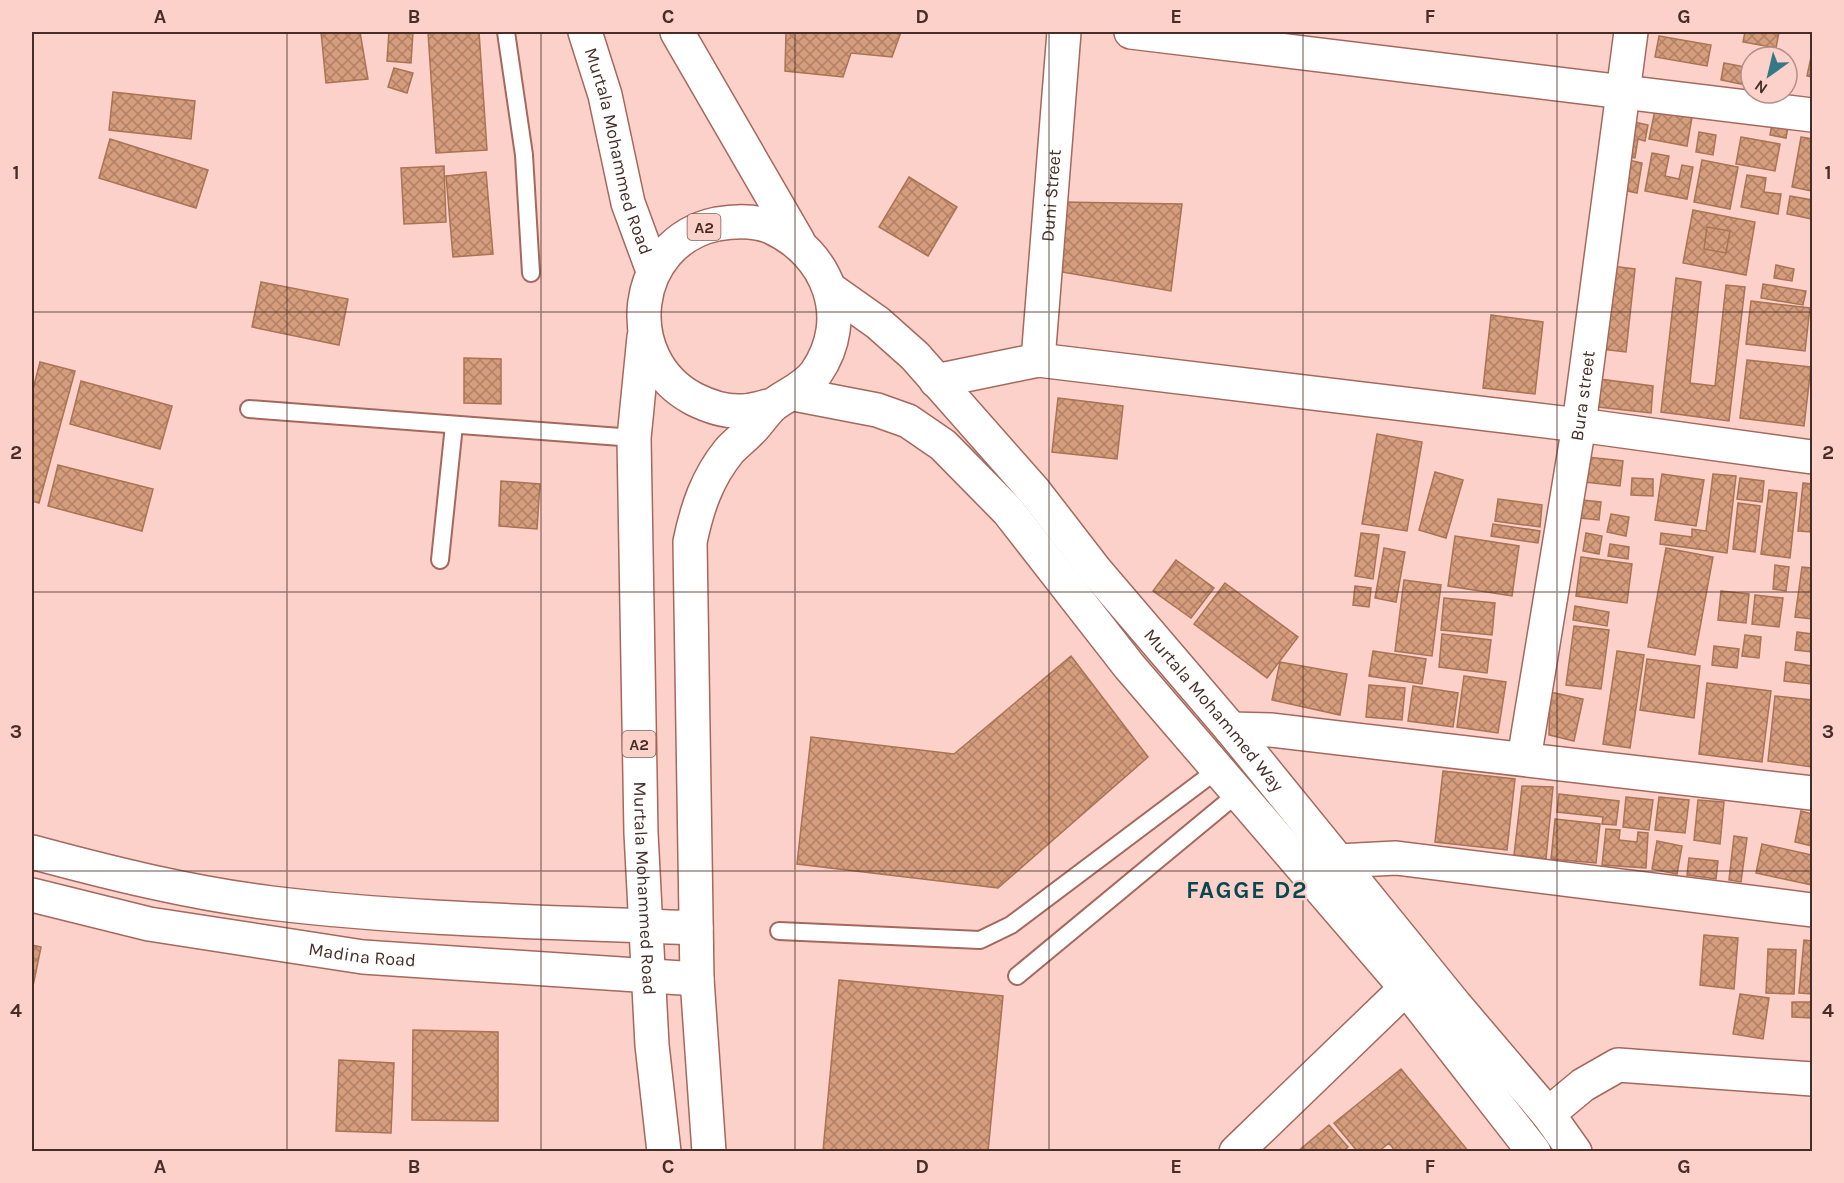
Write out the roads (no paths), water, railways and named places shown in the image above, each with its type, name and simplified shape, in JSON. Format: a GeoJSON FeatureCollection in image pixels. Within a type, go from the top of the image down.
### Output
{"type":"FeatureCollection","features":[{"type":"Feature","properties":{"kind":"main road","name":"Murtala Mohammed Road"},"geometry":{"type":"LineString","coordinates":[[585,32],[606,95],[628,203],[654,271]]}},
{"type":"Feature","properties":{"kind":"main road","name":"A2"},"geometry":{"type":"LineString","coordinates":[[677,32],[798,241],[820,267],[830,289],[834,318],[829,347],[815,374],[783,400],[730,451],[710,480],[697,509],[690,542],[697,979],[709,1152]]}},
{"type":"Feature","properties":{"kind":"main road","name":"Duni Street"},"geometry":{"type":"LineString","coordinates":[[1038,360],[1064,32]]}},
{"type":"Feature","properties":{"kind":"main road"},"geometry":{"type":"LineString","coordinates":[[1131,32],[1812,116]]}},
{"type":"Feature","properties":{"kind":"main road","name":"Bura street"},"geometry":{"type":"LineString","coordinates":[[1524,759],[1579,425],[1630,32]]}},
{"type":"Feature","properties":{"kind":"main road","name":"A2"},"geometry":{"type":"LineString","coordinates":[[783,400],[740,412],[708,406],[679,391],[657,366],[645,336],[644,303],[654,271],[674,245],[702,227],[735,221],[768,226],[798,241]]}},
{"type":"Feature","properties":{"kind":"main road","name":"Murtala Mohammed Way"},"geometry":{"type":"LineString","coordinates":[[830,289],[878,323],[915,356],[1035,492],[1096,571],[1231,729],[1548,1114],[1575,1152]]}},
{"type":"Feature","properties":{"kind":"main road","name":"Murtala Mohammed Road"},"geometry":{"type":"LineString","coordinates":[[645,336],[634,438],[641,810],[652,1045],[664,1152]]}},
{"type":"Feature","properties":{"kind":"main road"},"geometry":{"type":"LineString","coordinates":[[936,381],[1038,360],[1579,425],[1812,457]]}},
{"type":"Feature","properties":{"kind":"main road","name":"Murtala Mohammed Way"},"geometry":{"type":"LineString","coordinates":[[783,400],[877,410],[908,421],[943,445],[1008,511],[1129,666],[1406,988],[1534,1152]]}},
{"type":"Feature","properties":{"kind":"main road"},"geometry":{"type":"LineString","coordinates":[[1231,729],[1270,730],[1812,793]]}},
{"type":"Feature","properties":{"kind":"main road"},"geometry":{"type":"LineString","coordinates":[[32,852],[135,878],[268,903],[368,914],[696,928]]}},
{"type":"Feature","properties":{"kind":"main road"},"geometry":{"type":"LineString","coordinates":[[1338,861],[1396,858],[1812,910]]}},
{"type":"Feature","properties":{"kind":"main road","name":"Madina Road"},"geometry":{"type":"LineString","coordinates":[[32,895],[149,924],[363,957],[697,979]]}},
{"type":"Feature","properties":{"kind":"main road"},"geometry":{"type":"LineString","coordinates":[[1236,1152],[1406,988]]}},
{"type":"Feature","properties":{"kind":"main road"},"geometry":{"type":"LineString","coordinates":[[1548,1114],[1583,1085],[1618,1065],[1812,1079]]}},
{"type":"Feature","properties":{"kind":"lane"},"geometry":{"type":"LineString","coordinates":[[506,32],[524,155],[531,273]]}},
{"type":"Feature","properties":{"kind":"lane"},"geometry":{"type":"LineString","coordinates":[[249,409],[634,438]]}},
{"type":"Feature","properties":{"kind":"lane"},"geometry":{"type":"LineString","coordinates":[[440,560],[454,425]]}},
{"type":"Feature","properties":{"kind":"lane"},"geometry":{"type":"LineString","coordinates":[[779,931],[980,940],[1011,925],[1227,782]]}},
{"type":"Feature","properties":{"kind":"lane"},"geometry":{"type":"LineString","coordinates":[[1017,976],[1227,782]]}},
{"type":"Feature","properties":{"kind":"district","name":"FAGGE D2"},"geometry":{"type":"Point","coordinates":[1247,890]}}]}
